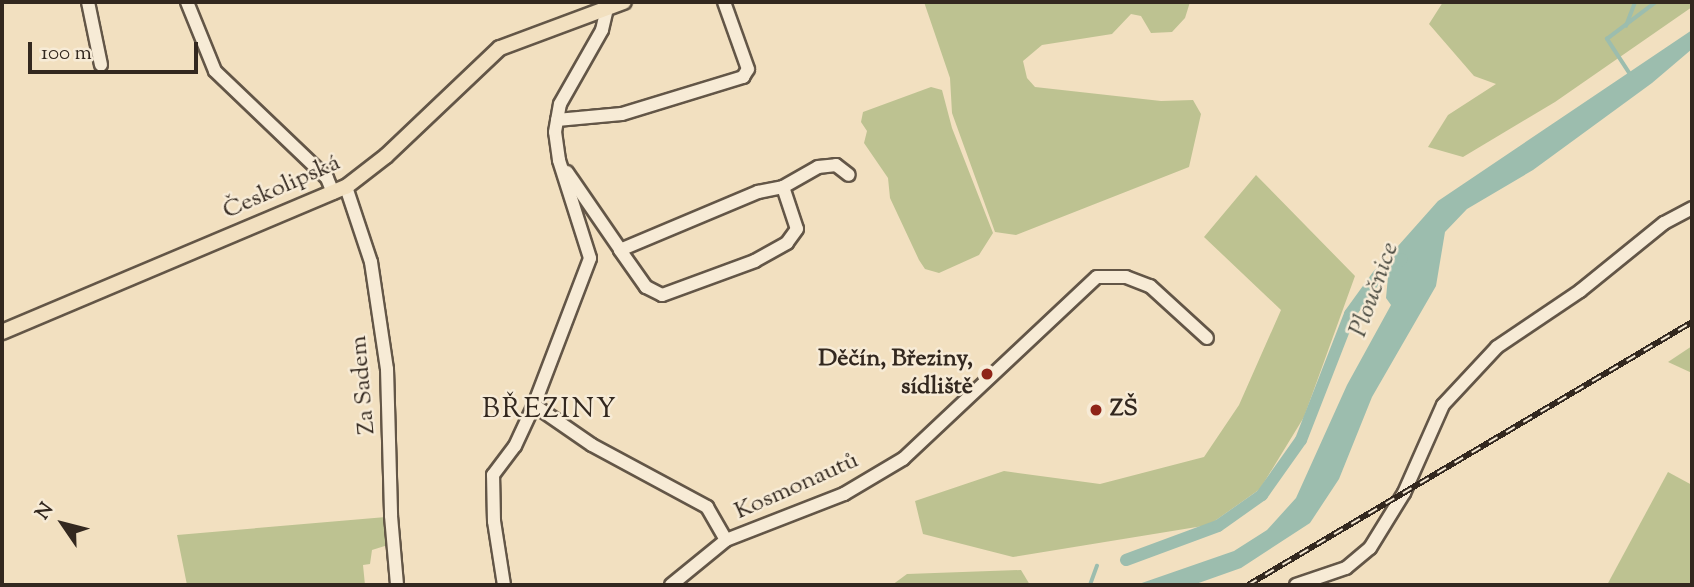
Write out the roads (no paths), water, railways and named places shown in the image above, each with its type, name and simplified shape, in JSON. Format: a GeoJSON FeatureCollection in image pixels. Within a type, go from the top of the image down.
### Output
{"type":"FeatureCollection","features":[{"type":"Feature","properties":{"kind":"main road","name":"Českolipská"},"geometry":{"type":"LineString","coordinates":[[2,332],[340,190],[387,156],[476,67],[523,37],[624,2]]}},
{"type":"Feature","properties":{"kind":"street"},"geometry":{"type":"LineString","coordinates":[[88,2],[101,65]]}},
{"type":"Feature","properties":{"kind":"street","name":"Za Sadem"},"geometry":{"type":"LineString","coordinates":[[187,2],[215,71],[340,190],[370,262],[387,369],[391,516],[397,585]]}},
{"type":"Feature","properties":{"kind":"street"},"geometry":{"type":"LineString","coordinates":[[557,120],[622,114],[743,77],[748,69],[724,2]]}},
{"type":"Feature","properties":{"kind":"street"},"geometry":{"type":"LineString","coordinates":[[504,585],[492,492],[493,475],[500,462],[515,446],[534,405],[590,258],[559,160],[557,120],[560,104],[602,30],[607,8]]}},
{"type":"Feature","properties":{"kind":"street"},"geometry":{"type":"LineString","coordinates":[[559,160],[646,287],[662,295],[755,261],[787,243],[797,229],[783,187]]}},
{"type":"Feature","properties":{"kind":"street"},"geometry":{"type":"LineString","coordinates":[[622,252],[758,192],[783,187],[818,167],[836,165],[849,175]]}},
{"type":"Feature","properties":{"kind":"street"},"geometry":{"type":"LineString","coordinates":[[1296,585],[1346,568],[1370,548],[1404,493],[1443,405],[1497,347],[1580,290],[1664,223],[1692,208]]}},
{"type":"Feature","properties":{"kind":"street","name":"Kosmonautů"},"geometry":{"type":"LineString","coordinates":[[671,585],[726,540],[844,494],[903,459],[1097,276],[1126,277],[1150,286],[1207,338]]}},
{"type":"Feature","properties":{"kind":"street","name":"Kosmonautů"},"geometry":{"type":"LineString","coordinates":[[534,405],[592,445],[706,507],[726,540]]}},
{"type":"Feature","properties":{"kind":"waterway"},"geometry":{"type":"LineString","coordinates":[[1626,26],[1635,2]]}},
{"type":"Feature","properties":{"kind":"waterway"},"geometry":{"type":"LineString","coordinates":[[1631,76],[1607,39],[1656,2]]}},
{"type":"Feature","properties":{"kind":"waterway","name":"Ploučnice"},"geometry":{"type":"LineString","coordinates":[[1126,560],[1218,526],[1262,495],[1301,440],[1350,314],[1379,274],[1402,259]]}},
{"type":"Feature","properties":{"kind":"waterway"},"geometry":{"type":"LineString","coordinates":[[1090,585],[1097,566]]}},
{"type":"Feature","properties":{"kind":"railway"},"geometry":{"type":"LineString","coordinates":[[1248,585],[1692,322]]}},
{"type":"Feature","properties":{"kind":"place","name":"Děčín, Březiny, sídliště"},"geometry":{"type":"Point","coordinates":[987,374]}},
{"type":"Feature","properties":{"kind":"place","name":"ZŠ"},"geometry":{"type":"Point","coordinates":[1096,410]}},
{"type":"Feature","properties":{"kind":"district","name":"BŘEZINY"},"geometry":{"type":"Point","coordinates":[550,410]}}]}
